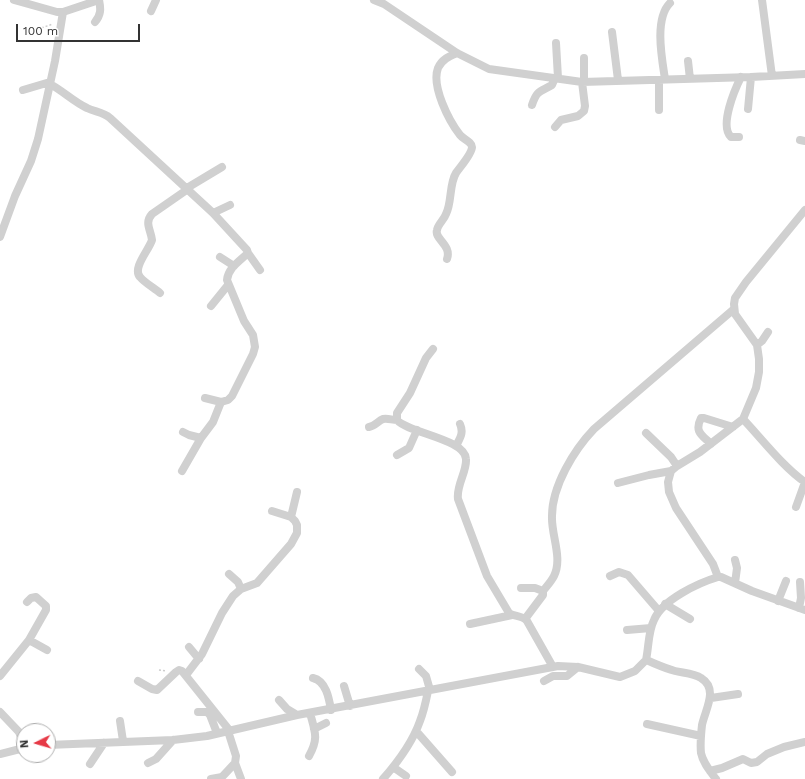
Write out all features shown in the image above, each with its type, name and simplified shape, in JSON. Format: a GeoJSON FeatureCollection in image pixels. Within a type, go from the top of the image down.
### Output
{"type":"FeatureCollection","features":[{"type":"Feature","properties":{"kind":"street"},"geometry":{"type":"LineString","coordinates":[[14,0],[57,12],[63,12],[99,0],[101,12],[95,22]]}},
{"type":"Feature","properties":{"kind":"street"},"geometry":{"type":"LineString","coordinates":[[151,11],[156,0]]}},
{"type":"Feature","properties":{"kind":"street"},"geometry":{"type":"LineString","coordinates":[[374,0],[384,4],[457,53],[489,69],[583,82],[805,74]]}},
{"type":"Feature","properties":{"kind":"street"},"geometry":{"type":"LineString","coordinates":[[762,0],[772,76]]}},
{"type":"Feature","properties":{"kind":"street"},"geometry":{"type":"LineString","coordinates":[[659,110],[662,79],[661,39],[663,14],[670,3]]}},
{"type":"Feature","properties":{"kind":"street"},"geometry":{"type":"LineString","coordinates":[[0,237],[15,196],[34,153],[50,83],[63,12]]}},
{"type":"Feature","properties":{"kind":"street"},"geometry":{"type":"LineString","coordinates":[[612,32],[618,80]]}},
{"type":"Feature","properties":{"kind":"street"},"geometry":{"type":"LineString","coordinates":[[532,106],[536,95],[540,91],[552,85],[556,78],[556,42]]}},
{"type":"Feature","properties":{"kind":"street"},"geometry":{"type":"LineString","coordinates":[[447,260],[448,256],[446,245],[436,230],[446,214],[455,175],[471,151],[472,147],[471,144],[461,136],[451,122],[442,103],[438,84],[437,74],[439,67],[448,57],[457,53]]}},
{"type":"Feature","properties":{"kind":"street"},"geometry":{"type":"LineString","coordinates":[[555,127],[561,120],[578,116],[584,111],[584,58]]}},
{"type":"Feature","properties":{"kind":"street"},"geometry":{"type":"LineString","coordinates":[[688,61],[690,79]]}},
{"type":"Feature","properties":{"kind":"street"},"geometry":{"type":"LineString","coordinates":[[739,137],[731,137],[728,134],[727,129],[729,105],[741,77]]}},
{"type":"Feature","properties":{"kind":"street"},"geometry":{"type":"LineString","coordinates":[[748,109],[751,77]]}},
{"type":"Feature","properties":{"kind":"street"},"geometry":{"type":"LineString","coordinates":[[22,90],[50,83],[87,108],[105,114],[213,213],[247,250],[260,270]]}},
{"type":"Feature","properties":{"kind":"street"},"geometry":{"type":"LineString","coordinates":[[160,293],[141,278],[138,273],[138,267],[152,240],[148,218],[187,189],[222,167]]}},
{"type":"Feature","properties":{"kind":"street"},"geometry":{"type":"LineString","coordinates":[[213,213],[230,205]]}},
{"type":"Feature","properties":{"kind":"street"},"geometry":{"type":"LineString","coordinates":[[618,483],[674,468],[711,444],[743,419],[756,388],[760,372],[757,345],[735,314],[735,298],[746,282],[805,210]]}},
{"type":"Feature","properties":{"kind":"street"},"geometry":{"type":"LineString","coordinates":[[205,398],[221,402],[228,400],[232,396],[253,354],[255,347],[253,335],[244,321],[228,284],[227,277],[234,266],[248,253]]}},
{"type":"Feature","properties":{"kind":"street"},"geometry":{"type":"LineString","coordinates":[[220,257],[234,266]]}},
{"type":"Feature","properties":{"kind":"street"},"geometry":{"type":"LineString","coordinates":[[211,306],[228,284]]}},
{"type":"Feature","properties":{"kind":"street"},"geometry":{"type":"LineString","coordinates":[[525,619],[543,594],[543,591],[553,577],[557,565],[552,517],[554,500],[572,456],[594,429],[734,309]]}},
{"type":"Feature","properties":{"kind":"street"},"geometry":{"type":"LineString","coordinates":[[757,345],[762,341],[768,332]]}},
{"type":"Feature","properties":{"kind":"street"},"geometry":{"type":"LineString","coordinates":[[397,420],[397,413],[410,393],[426,358],[433,349]]}},
{"type":"Feature","properties":{"kind":"street"},"geometry":{"type":"LineString","coordinates":[[182,471],[213,422],[221,402]]}},
{"type":"Feature","properties":{"kind":"street"},"geometry":{"type":"LineString","coordinates":[[711,444],[699,431],[698,424],[701,418],[732,427]]}},
{"type":"Feature","properties":{"kind":"street"},"geometry":{"type":"LineString","coordinates":[[743,419],[798,478],[805,482],[796,507]]}},
{"type":"Feature","properties":{"kind":"street"},"geometry":{"type":"LineString","coordinates":[[369,427],[374,426],[382,420],[397,420],[400,424],[438,437],[456,446],[463,452],[466,460],[458,492],[458,499],[487,576],[509,613],[525,619],[553,667]]}},
{"type":"Feature","properties":{"kind":"street"},"geometry":{"type":"LineString","coordinates":[[456,446],[462,434],[460,424]]}},
{"type":"Feature","properties":{"kind":"street"},"geometry":{"type":"LineString","coordinates":[[397,455],[409,448],[417,430]]}},
{"type":"Feature","properties":{"kind":"street"},"geometry":{"type":"LineString","coordinates":[[183,432],[202,438]]}},
{"type":"Feature","properties":{"kind":"street"},"geometry":{"type":"LineString","coordinates":[[646,434],[671,458],[674,468],[668,482],[676,508],[713,564],[718,577]]}},
{"type":"Feature","properties":{"kind":"street"},"geometry":{"type":"LineString","coordinates":[[291,517],[297,492]]}},
{"type":"Feature","properties":{"kind":"street"},"geometry":{"type":"LineString","coordinates":[[186,675],[198,659],[222,613],[233,596],[241,589],[257,583],[291,544],[296,532],[297,525],[295,521],[291,517],[272,511]]}},
{"type":"Feature","properties":{"kind":"street"},"geometry":{"type":"LineString","coordinates":[[735,560],[737,568],[735,583]]}},
{"type":"Feature","properties":{"kind":"street"},"geometry":{"type":"LineString","coordinates":[[610,576],[618,572],[628,575],[659,611]]}},
{"type":"Feature","properties":{"kind":"street"},"geometry":{"type":"LineString","coordinates":[[229,574],[238,582],[241,589]]}},
{"type":"Feature","properties":{"kind":"street"},"geometry":{"type":"LineString","coordinates":[[56,746],[123,741],[173,740],[229,731],[297,715],[331,710],[553,667],[578,667],[620,677],[634,671],[646,660],[651,628],[659,611],[665,604],[684,592],[721,577],[752,591],[802,609],[800,582]]}},
{"type":"Feature","properties":{"kind":"street"},"geometry":{"type":"LineString","coordinates":[[778,601],[786,581]]}},
{"type":"Feature","properties":{"kind":"street"},"geometry":{"type":"LineString","coordinates":[[521,588],[535,588],[543,591]]}},
{"type":"Feature","properties":{"kind":"street"},"geometry":{"type":"LineString","coordinates":[[0,676],[29,640],[46,608],[36,597],[31,598],[27,602]]}},
{"type":"Feature","properties":{"kind":"street"},"geometry":{"type":"LineString","coordinates":[[665,604],[690,619]]}},
{"type":"Feature","properties":{"kind":"street"},"geometry":{"type":"LineString","coordinates":[[470,624],[512,615]]}},
{"type":"Feature","properties":{"kind":"street"},"geometry":{"type":"LineString","coordinates":[[627,630],[651,628]]}},
{"type":"Feature","properties":{"kind":"street"},"geometry":{"type":"LineString","coordinates":[[29,640],[48,650]]}},
{"type":"Feature","properties":{"kind":"street"},"geometry":{"type":"LineString","coordinates":[[189,647],[198,659]]}},
{"type":"Feature","properties":{"kind":"street"},"geometry":{"type":"LineString","coordinates":[[646,660],[662,667],[702,678],[709,688],[711,698],[702,725],[701,753],[706,765],[716,779]]}},
{"type":"Feature","properties":{"kind":"street"},"geometry":{"type":"LineString","coordinates":[[544,681],[553,676],[567,676],[578,667]]}},
{"type":"Feature","properties":{"kind":"street"},"geometry":{"type":"LineString","coordinates":[[383,779],[393,768],[416,732],[424,710],[429,690],[426,676],[419,669]]}},
{"type":"Feature","properties":{"kind":"street"},"geometry":{"type":"LineString","coordinates":[[138,681],[152,689],[157,690],[179,670],[182,671],[229,731],[236,756],[235,763],[241,779]]}},
{"type":"Feature","properties":{"kind":"street"},"geometry":{"type":"LineString","coordinates":[[313,678],[319,679],[328,694],[331,710]]}},
{"type":"Feature","properties":{"kind":"street"},"geometry":{"type":"LineString","coordinates":[[344,686],[350,706]]}},
{"type":"Feature","properties":{"kind":"street"},"geometry":{"type":"LineString","coordinates":[[711,698],[738,694]]}},
{"type":"Feature","properties":{"kind":"street"},"geometry":{"type":"LineString","coordinates":[[279,700],[287,709],[297,715]]}},
{"type":"Feature","properties":{"kind":"street"},"geometry":{"type":"LineString","coordinates":[[0,712],[16,729]]}},
{"type":"Feature","properties":{"kind":"street"},"geometry":{"type":"LineString","coordinates":[[198,712],[207,712],[210,715],[217,733]]}},
{"type":"Feature","properties":{"kind":"street"},"geometry":{"type":"LineString","coordinates":[[309,756],[316,742],[310,713]]}},
{"type":"Feature","properties":{"kind":"street"},"geometry":{"type":"LineString","coordinates":[[120,721],[123,741]]}},
{"type":"Feature","properties":{"kind":"street"},"geometry":{"type":"LineString","coordinates":[[314,729],[326,723]]}},
{"type":"Feature","properties":{"kind":"street"},"geometry":{"type":"LineString","coordinates":[[647,724],[701,736]]}},
{"type":"Feature","properties":{"kind":"street"},"geometry":{"type":"LineString","coordinates":[[416,732],[452,772]]}},
{"type":"Feature","properties":{"kind":"street"},"geometry":{"type":"LineString","coordinates":[[148,763],[156,759],[173,740]]}},
{"type":"Feature","properties":{"kind":"street"},"geometry":{"type":"LineString","coordinates":[[710,771],[722,768],[743,759],[751,763],[757,762],[767,754],[784,747],[805,742]]}},
{"type":"Feature","properties":{"kind":"street"},"geometry":{"type":"LineString","coordinates":[[90,764],[104,743]]}},
{"type":"Feature","properties":{"kind":"street"},"geometry":{"type":"LineString","coordinates":[[1,751],[16,749]]}},
{"type":"Feature","properties":{"kind":"street"},"geometry":{"type":"LineString","coordinates":[[211,779],[219,779],[222,777],[235,763]]}},
{"type":"Feature","properties":{"kind":"street"},"geometry":{"type":"LineString","coordinates":[[393,768],[406,776]]}},
{"type":"Feature","properties":{"kind":"path"},"geometry":{"type":"LineString","coordinates":[[38,29],[62,21]]}}]}
